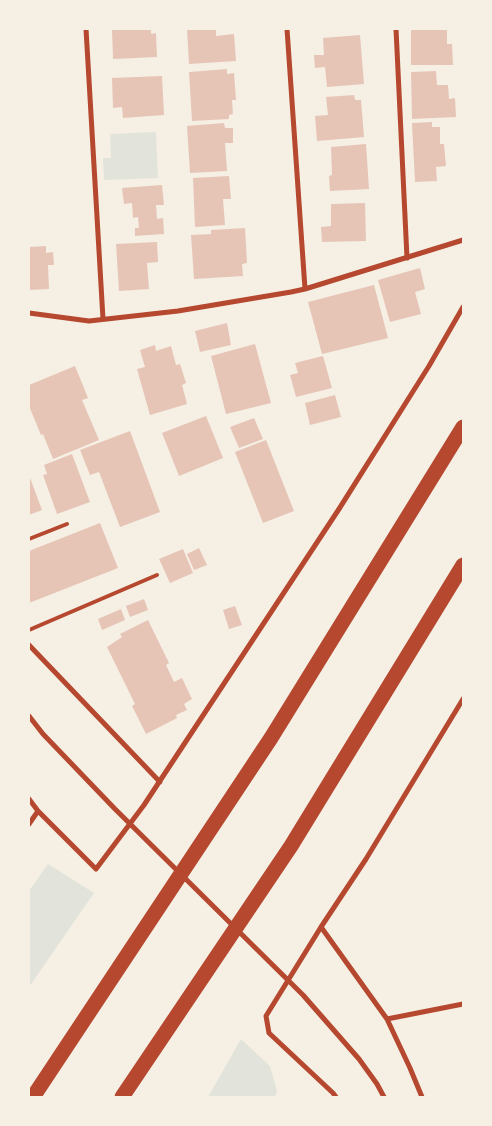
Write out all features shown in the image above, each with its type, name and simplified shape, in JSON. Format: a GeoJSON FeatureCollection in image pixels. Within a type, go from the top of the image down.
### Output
{"type":"FeatureCollection","features":[{"type":"Feature","properties":{"kind":"highway"},"geometry":{"type":"LineString","coordinates":[[33,1097],[271,738],[463,427]]}},
{"type":"Feature","properties":{"kind":"highway"},"geometry":{"type":"LineString","coordinates":[[122,1097],[291,846],[463,565]]}},
{"type":"Feature","properties":{"kind":"street"},"geometry":{"type":"LineString","coordinates":[[86,29],[102,320]]}},
{"type":"Feature","properties":{"kind":"street"},"geometry":{"type":"LineString","coordinates":[[287,29],[304,289]]}},
{"type":"Feature","properties":{"kind":"street"},"geometry":{"type":"LineString","coordinates":[[396,29],[406,258]]}},
{"type":"Feature","properties":{"kind":"street"},"geometry":{"type":"LineString","coordinates":[[29,313],[88,321],[178,311],[304,289],[463,240]]}},
{"type":"Feature","properties":{"kind":"street"},"geometry":{"type":"LineString","coordinates":[[29,799],[38,811],[96,869],[160,782],[339,509],[429,366],[463,307]]}},
{"type":"Feature","properties":{"kind":"street"},"geometry":{"type":"LineString","coordinates":[[29,645],[160,782]]}},
{"type":"Feature","properties":{"kind":"street"},"geometry":{"type":"LineString","coordinates":[[333,1096],[269,1033],[266,1016],[366,859],[463,699]]}},
{"type":"Feature","properties":{"kind":"street"},"geometry":{"type":"LineString","coordinates":[[29,716],[43,734],[115,809],[303,995],[358,1059],[377,1084],[384,1097]]}},
{"type":"Feature","properties":{"kind":"street"},"geometry":{"type":"LineString","coordinates":[[29,824],[38,811]]}},
{"type":"Feature","properties":{"kind":"street"},"geometry":{"type":"LineString","coordinates":[[321,927],[387,1019],[422,1097]]}},
{"type":"Feature","properties":{"kind":"street"},"geometry":{"type":"LineString","coordinates":[[387,1019],[463,1004]]}},
{"type":"Feature","properties":{"kind":"lane"},"geometry":{"type":"LineString","coordinates":[[29,539],[67,524]]}},
{"type":"Feature","properties":{"kind":"lane"},"geometry":{"type":"LineString","coordinates":[[29,630],[157,575]]}},
{"type":"Feature","properties":{"kind":"shaded area"},"geometry":{"type":"Polygon","coordinates":[[[156,132],[158,178],[104,180],[103,158],[111,158],[110,134],[156,132]]]}},
{"type":"Feature","properties":{"kind":"shaded area"},"geometry":{"type":"Polygon","coordinates":[[[48,864],[94,893],[29,987],[29,891],[48,864]]]}},
{"type":"Feature","properties":{"kind":"shaded area"},"geometry":{"type":"Polygon","coordinates":[[[241,1039],[270,1066],[277,1091],[275,1097],[208,1097],[241,1039]]]}},
{"type":"Feature","properties":{"kind":"building"},"geometry":{"type":"Polygon","coordinates":[[[112,29],[151,29],[151,34],[156,33],[157,57],[113,59],[112,29]]]}},
{"type":"Feature","properties":{"kind":"building"},"geometry":{"type":"Polygon","coordinates":[[[187,29],[216,29],[216,36],[234,34],[236,61],[189,64],[187,29]]]}},
{"type":"Feature","properties":{"kind":"building"},"geometry":{"type":"Polygon","coordinates":[[[411,29],[447,29],[447,44],[452,44],[453,65],[411,65],[411,29]]]}},
{"type":"Feature","properties":{"kind":"building"},"geometry":{"type":"Polygon","coordinates":[[[360,35],[364,84],[327,87],[325,67],[315,68],[314,55],[324,55],[323,38],[360,35]]]}},
{"type":"Feature","properties":{"kind":"building"},"geometry":{"type":"Polygon","coordinates":[[[227,69],[227,74],[234,73],[236,100],[232,100],[233,114],[229,115],[229,119],[192,121],[189,72],[227,69]]]}},
{"type":"Feature","properties":{"kind":"building"},"geometry":{"type":"Polygon","coordinates":[[[436,71],[437,85],[448,85],[449,99],[455,98],[456,117],[412,119],[411,72],[436,71]]]}},
{"type":"Feature","properties":{"kind":"building"},"geometry":{"type":"Polygon","coordinates":[[[162,76],[164,115],[123,118],[122,107],[113,108],[112,78],[162,76]]]}},
{"type":"Feature","properties":{"kind":"building"},"geometry":{"type":"Polygon","coordinates":[[[354,95],[355,100],[361,100],[364,137],[317,141],[315,116],[328,115],[326,97],[354,95]]]}},
{"type":"Feature","properties":{"kind":"building"},"geometry":{"type":"Polygon","coordinates":[[[432,122],[432,127],[440,127],[440,144],[444,144],[446,166],[436,167],[437,181],[415,182],[412,123],[432,122]]]}},
{"type":"Feature","properties":{"kind":"building"},"geometry":{"type":"Polygon","coordinates":[[[224,123],[225,128],[233,128],[233,143],[225,143],[227,171],[190,173],[187,126],[224,123]]]}},
{"type":"Feature","properties":{"kind":"building"},"geometry":{"type":"Polygon","coordinates":[[[366,144],[369,189],[330,191],[329,176],[332,175],[331,147],[366,144]]]}},
{"type":"Feature","properties":{"kind":"building"},"geometry":{"type":"Polygon","coordinates":[[[229,176],[231,199],[223,199],[225,225],[195,227],[193,178],[229,176]]]}},
{"type":"Feature","properties":{"kind":"building"},"geometry":{"type":"Polygon","coordinates":[[[162,185],[164,205],[156,205],[157,219],[163,218],[164,234],[135,236],[135,228],[139,228],[138,217],[133,218],[132,203],[124,204],[122,188],[162,185]]]}},
{"type":"Feature","properties":{"kind":"building"},"geometry":{"type":"Polygon","coordinates":[[[365,203],[366,241],[322,242],[321,227],[331,226],[331,204],[365,203]]]}},
{"type":"Feature","properties":{"kind":"building"},"geometry":{"type":"Polygon","coordinates":[[[245,228],[247,263],[242,264],[243,276],[194,279],[191,235],[211,234],[211,230],[245,228]]]}},
{"type":"Feature","properties":{"kind":"building"},"geometry":{"type":"Polygon","coordinates":[[[157,242],[158,262],[147,263],[149,289],[119,291],[116,244],[157,242]]]}},
{"type":"Feature","properties":{"kind":"building"},"geometry":{"type":"Polygon","coordinates":[[[46,246],[46,253],[53,252],[54,265],[48,265],[49,289],[29,290],[29,247],[46,246]]]}},
{"type":"Feature","properties":{"kind":"building"},"geometry":{"type":"Polygon","coordinates":[[[420,268],[425,289],[415,292],[421,314],[390,322],[378,280],[420,268]]]}},
{"type":"Feature","properties":{"kind":"building"},"geometry":{"type":"Polygon","coordinates":[[[374,285],[388,338],[322,354],[308,302],[374,285]]]}},
{"type":"Feature","properties":{"kind":"building"},"geometry":{"type":"Polygon","coordinates":[[[227,323],[231,345],[200,352],[195,331],[227,323]]]}},
{"type":"Feature","properties":{"kind":"building"},"geometry":{"type":"Polygon","coordinates":[[[255,344],[271,403],[226,414],[211,356],[255,344]]]}},
{"type":"Feature","properties":{"kind":"building"},"geometry":{"type":"Polygon","coordinates":[[[155,345],[156,351],[171,346],[176,365],[180,364],[186,383],[182,385],[187,404],[150,415],[137,369],[145,367],[140,350],[155,345]]]}},
{"type":"Feature","properties":{"kind":"building"},"geometry":{"type":"Polygon","coordinates":[[[323,356],[332,388],[296,397],[290,375],[298,373],[295,363],[323,356]]]}},
{"type":"Feature","properties":{"kind":"building"},"geometry":{"type":"Polygon","coordinates":[[[75,366],[88,398],[82,400],[99,440],[53,459],[29,406],[29,385],[75,366]]]}},
{"type":"Feature","properties":{"kind":"building"},"geometry":{"type":"Polygon","coordinates":[[[335,395],[341,417],[310,425],[305,403],[335,395]]]}},
{"type":"Feature","properties":{"kind":"building"},"geometry":{"type":"Polygon","coordinates":[[[206,416],[223,458],[179,476],[162,433],[206,416]]]}},
{"type":"Feature","properties":{"kind":"building"},"geometry":{"type":"Polygon","coordinates":[[[254,418],[263,439],[239,448],[230,427],[254,418]]]}},
{"type":"Feature","properties":{"kind":"building"},"geometry":{"type":"Polygon","coordinates":[[[130,431],[160,512],[120,527],[99,472],[90,475],[80,450],[130,431]]]}},
{"type":"Feature","properties":{"kind":"building"},"geometry":{"type":"Polygon","coordinates":[[[266,440],[294,511],[263,523],[235,452],[266,440]]]}},
{"type":"Feature","properties":{"kind":"building"},"geometry":{"type":"Polygon","coordinates":[[[72,454],[90,502],[57,514],[43,475],[47,474],[44,465],[72,454]]]}},
{"type":"Feature","properties":{"kind":"building"},"geometry":{"type":"Polygon","coordinates":[[[29,475],[42,510],[29,515],[29,475]]]}},
{"type":"Feature","properties":{"kind":"building"},"geometry":{"type":"Polygon","coordinates":[[[100,523],[118,568],[29,603],[29,551],[100,523]]]}},
{"type":"Feature","properties":{"kind":"building"},"geometry":{"type":"Polygon","coordinates":[[[199,548],[207,565],[194,570],[187,554],[199,548]]]}},
{"type":"Feature","properties":{"kind":"building"},"geometry":{"type":"Polygon","coordinates":[[[183,549],[193,573],[170,583],[159,559],[183,549]]]}},
{"type":"Feature","properties":{"kind":"building"},"geometry":{"type":"Polygon","coordinates":[[[144,599],[148,610],[130,617],[126,606],[144,599]]]}},
{"type":"Feature","properties":{"kind":"building"},"geometry":{"type":"Polygon","coordinates":[[[235,606],[242,625],[229,629],[223,610],[235,606]]]}},
{"type":"Feature","properties":{"kind":"building"},"geometry":{"type":"Polygon","coordinates":[[[121,609],[125,620],[102,630],[98,619],[121,609]]]}},
{"type":"Feature","properties":{"kind":"building"},"geometry":{"type":"Polygon","coordinates":[[[148,620],[169,663],[166,665],[174,682],[182,678],[192,699],[184,704],[187,710],[176,715],[177,718],[146,734],[132,706],[135,704],[107,647],[122,637],[120,634],[148,620]]]}}]}
